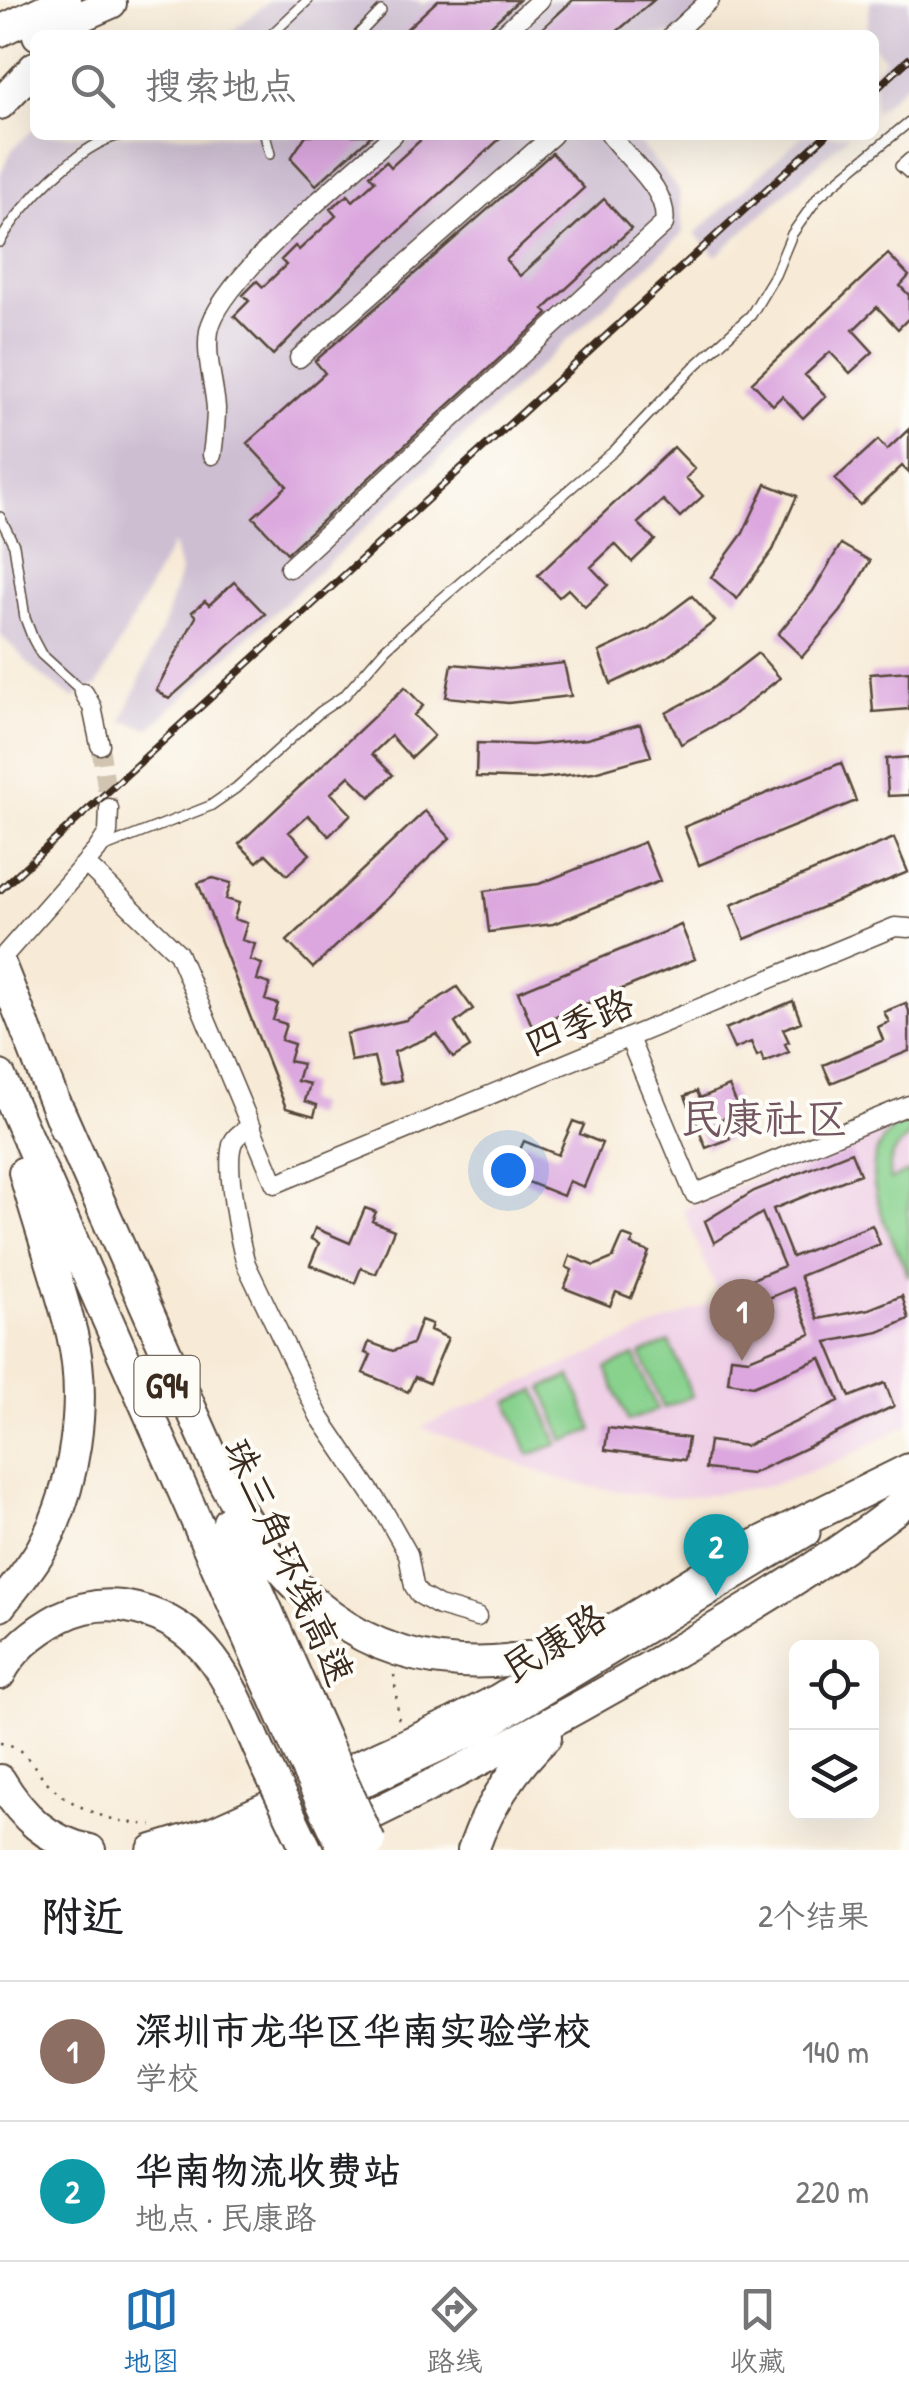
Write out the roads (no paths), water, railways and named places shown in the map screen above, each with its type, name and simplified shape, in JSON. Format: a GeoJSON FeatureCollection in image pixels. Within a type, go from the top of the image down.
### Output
{"type":"FeatureCollection","features":[{"type":"Feature","properties":{"kind":"highway"},"geometry":{"type":"LineString","coordinates":[[0,31],[65,0]]}},
{"type":"Feature","properties":{"kind":"highway"},"geometry":{"type":"LineString","coordinates":[[80,30],[113,2]]}},
{"type":"Feature","properties":{"kind":"highway"},"geometry":{"type":"LineString","coordinates":[[50,30],[113,2]]}},
{"type":"Feature","properties":{"kind":"highway"},"geometry":{"type":"LineString","coordinates":[[0,49],[30,38]]}},
{"type":"Feature","properties":{"kind":"highway"},"geometry":{"type":"LineString","coordinates":[[0,104],[30,73]]}},
{"type":"Feature","properties":{"kind":"highway","name":"珠三角环线高速"},"geometry":{"type":"LineString","coordinates":[[0,962],[119,1277],[311,1744]]}},
{"type":"Feature","properties":{"kind":"highway","name":"珠三角环线高速"},"geometry":{"type":"LineString","coordinates":[[0,1076],[362,1848]]}},
{"type":"Feature","properties":{"kind":"highway"},"geometry":{"type":"LineString","coordinates":[[0,1092],[72,1336],[77,1388],[74,1444],[57,1515],[32,1564],[0,1606]]}},
{"type":"Feature","properties":{"kind":"highway"},"geometry":{"type":"LineString","coordinates":[[58,1110],[224,1483],[249,1529],[278,1570],[309,1601],[344,1626],[391,1648],[462,1661],[530,1657],[611,1629]]}},
{"type":"Feature","properties":{"kind":"highway"},"geometry":{"type":"LineString","coordinates":[[158,1838],[215,1830],[454,1723],[775,1533],[909,1469]]}},
{"type":"Feature","properties":{"kind":"highway"},"geometry":{"type":"LineString","coordinates":[[295,1850],[469,1768],[609,1690],[808,1574],[909,1498]]}},
{"type":"Feature","properties":{"kind":"highway"},"geometry":{"type":"LineString","coordinates":[[0,1674],[18,1648],[44,1626],[74,1610],[102,1605],[156,1613],[195,1637],[212,1656],[227,1680],[306,1850]]}},
{"type":"Feature","properties":{"kind":"highway"},"geometry":{"type":"LineString","coordinates":[[476,1840],[502,1790],[524,1759],[544,1738],[609,1690]]}},
{"type":"Feature","properties":{"kind":"highway"},"geometry":{"type":"LineString","coordinates":[[0,1780],[30,1823],[54,1838],[90,1850]]}},
{"type":"Feature","properties":{"kind":"main road","name":"民康路"},"geometry":{"type":"LineString","coordinates":[[222,1850],[482,1729],[909,1469]]}},
{"type":"Feature","properties":{"kind":"main road","name":"民康路"},"geometry":{"type":"LineString","coordinates":[[264,1850],[507,1733],[909,1498]]}},
{"type":"Feature","properties":{"kind":"street"},"geometry":{"type":"LineString","coordinates":[[507,30],[540,0]]}},
{"type":"Feature","properties":{"kind":"street"},"geometry":{"type":"LineString","coordinates":[[677,30],[710,0]]}},
{"type":"Feature","properties":{"kind":"street"},"geometry":{"type":"LineString","coordinates":[[212,455],[216,412],[208,346],[209,328],[218,306],[242,274],[388,140]]}},
{"type":"Feature","properties":{"kind":"street"},"geometry":{"type":"LineString","coordinates":[[299,358],[547,140]]}},
{"type":"Feature","properties":{"kind":"street"},"geometry":{"type":"LineString","coordinates":[[289,568],[664,224],[662,198],[614,140]]}},
{"type":"Feature","properties":{"kind":"street"},"geometry":{"type":"LineString","coordinates":[[84,693],[92,707],[100,745]]}},
{"type":"Feature","properties":{"kind":"street"},"geometry":{"type":"LineString","coordinates":[[0,962],[92,857],[108,833],[109,808]]}},
{"type":"Feature","properties":{"kind":"street"},"geometry":{"type":"LineString","coordinates":[[92,857],[178,953],[252,1127],[237,1136],[232,1145],[230,1160],[238,1230],[246,1264],[319,1416],[386,1515],[408,1554],[414,1586],[420,1595],[439,1606],[477,1617]]}},
{"type":"Feature","properties":{"kind":"street","name":"四季路"},"geometry":{"type":"LineString","coordinates":[[252,1127],[275,1184],[895,927],[909,928]]}},
{"type":"Feature","properties":{"kind":"street"},"geometry":{"type":"LineString","coordinates":[[629,1038],[694,1194],[909,1105]]}},
{"type":"Feature","properties":{"kind":"lane"},"geometry":{"type":"LineString","coordinates":[[276,30],[308,0]]}},
{"type":"Feature","properties":{"kind":"lane"},"geometry":{"type":"LineString","coordinates":[[363,30],[381,12]]}},
{"type":"Feature","properties":{"kind":"lane"},"geometry":{"type":"LineString","coordinates":[[92,857],[210,806],[345,695],[407,629],[614,451],[694,366],[751,315],[792,234],[819,196],[909,122]]}},
{"type":"Feature","properties":{"kind":"lane"},"geometry":{"type":"LineString","coordinates":[[0,242],[10,223],[43,189],[108,140]]}},
{"type":"Feature","properties":{"kind":"lane"},"geometry":{"type":"LineString","coordinates":[[266,140],[270,154]]}},
{"type":"Feature","properties":{"kind":"lane"},"geometry":{"type":"LineString","coordinates":[[909,158],[900,166],[909,174]]}},
{"type":"Feature","properties":{"kind":"lane"},"geometry":{"type":"LineString","coordinates":[[0,517],[14,546],[32,639],[42,654],[84,693]]}},
{"type":"Feature","properties":{"kind":"tunnel"},"geometry":{"type":"LineString","coordinates":[[100,745],[109,808]]}},
{"type":"Feature","properties":{"kind":"railway"},"geometry":{"type":"LineString","coordinates":[[879,86],[909,59]]}},
{"type":"Feature","properties":{"kind":"railway"},"geometry":{"type":"LineString","coordinates":[[0,890],[821,140]]}},
{"type":"Feature","properties":{"kind":"place","name":"深圳市龙华区华南实验学校"},"geometry":{"type":"Point","coordinates":[742,1361]}},
{"type":"Feature","properties":{"kind":"place","name":"华南物流收费站"},"geometry":{"type":"Point","coordinates":[716,1596]}},
{"type":"Feature","properties":{"kind":"district","name":"民康社区"},"geometry":{"type":"Point","coordinates":[764,1118]}}]}
